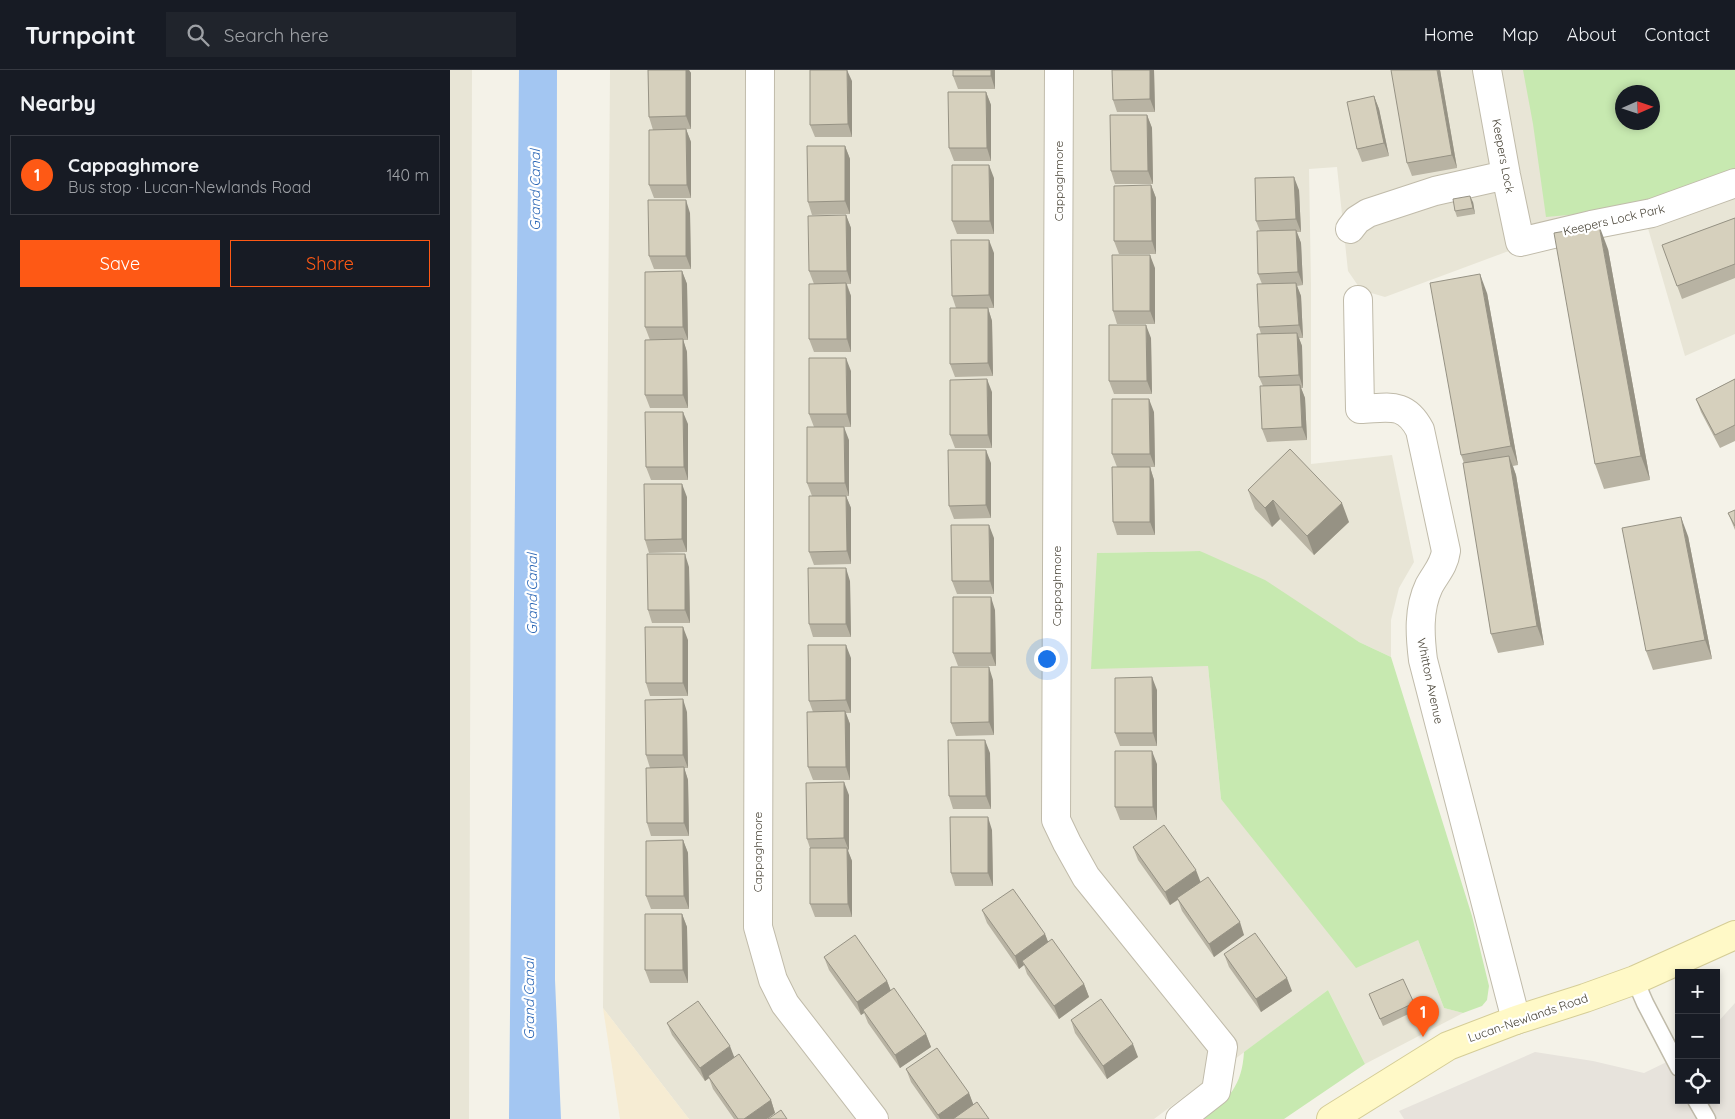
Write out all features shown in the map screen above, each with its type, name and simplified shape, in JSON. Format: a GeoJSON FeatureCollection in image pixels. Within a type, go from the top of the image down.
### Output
{"type":"FeatureCollection","features":[{"type":"Feature","properties":{"kind":"street","name":"Cappaghmore"},"geometry":{"type":"LineString","coordinates":[[760,70],[758,927],[773,980],[785,1004],[874,1119]]}},
{"type":"Feature","properties":{"kind":"street","name":"Cappaghmore"},"geometry":{"type":"LineString","coordinates":[[1059,70],[1056,820],[1086,877],[1223,1047],[1216,1091],[1180,1119]]}},
{"type":"Feature","properties":{"kind":"street","name":"Keepers Lock"},"geometry":{"type":"LineString","coordinates":[[1488,70],[1506,175],[1520,242]]}},
{"type":"Feature","properties":{"kind":"street"},"geometry":{"type":"LineString","coordinates":[[1350,229],[1357,220],[1368,212],[1435,190],[1506,175]]}},
{"type":"Feature","properties":{"kind":"street","name":"Keepers Lock Park"},"geometry":{"type":"LineString","coordinates":[[1520,242],[1652,213],[1735,183]]}},
{"type":"Feature","properties":{"kind":"street","name":"Whitton Avenue"},"geometry":{"type":"LineString","coordinates":[[1358,300],[1360,409],[1391,408],[1403,410],[1414,418],[1420,430],[1446,551],[1445,560],[1429,587],[1423,611],[1420,633],[1423,660],[1516,1020]]}},
{"type":"Feature","properties":{"kind":"street","name":"Lucan-Newlands Road"},"geometry":{"type":"LineString","coordinates":[[1331,1119],[1448,1046],[1516,1020],[1635,980],[1735,935]]}},
{"type":"Feature","properties":{"kind":"lane"},"geometry":{"type":"LineString","coordinates":[[1635,980],[1675,1060]]}},
{"type":"Feature","properties":{"kind":"lane"},"geometry":{"type":"LineString","coordinates":[[1698,1104],[1707,1119]]}},
{"type":"Feature","properties":{"kind":"shaded area"},"geometry":{"type":"Polygon","coordinates":[[[450,70],[472,70],[469,1119],[450,1119],[450,70]]]}},
{"type":"Feature","properties":{"kind":"shaded area"},"geometry":{"type":"Polygon","coordinates":[[[610,70],[1735,70],[1735,334],[1685,356],[1645,218],[1506,252],[1385,297],[1361,290],[1348,271],[1337,167],[1309,169],[1311,464],[1392,455],[1414,562],[1399,588],[1391,620],[1391,657],[1359,642],[1200,551],[1097,553],[1208,666],[1221,799],[1418,940],[1444,1008],[1463,1013],[1365,1064],[1328,990],[1154,1119],[689,1119],[603,1008],[610,70]]]}},
{"type":"Feature","properties":{"kind":"shaded area"},"geometry":{"type":"Polygon","coordinates":[[[1735,1003],[1735,1119],[1404,1119],[1399,1111],[1535,1052],[1593,1061],[1644,1073],[1675,1058],[1675,1104],[1720,1104],[1720,1020],[1735,1003]]]}},
{"type":"Feature","properties":{"kind":"shaded area"},"geometry":{"type":"Polygon","coordinates":[[[603,1008],[689,1119],[620,1119],[603,1008]]]}},
{"type":"Feature","properties":{"kind":"green space"},"geometry":{"type":"Polygon","coordinates":[[[1523,70],[1735,70],[1735,173],[1635,209],[1546,217],[1533,124],[1523,70]]]}},
{"type":"Feature","properties":{"kind":"green space"},"geometry":{"type":"Polygon","coordinates":[[[1200,551],[1265,580],[1359,642],[1391,657],[1472,916],[1489,986],[1487,1000],[1482,1006],[1463,1013],[1444,1008],[1418,940],[1356,968],[1221,799],[1208,666],[1091,669],[1097,553],[1200,551]]]}},
{"type":"Feature","properties":{"kind":"green space"},"geometry":{"type":"Polygon","coordinates":[[[1328,990],[1365,1064],[1284,1119],[1204,1119],[1233,1090],[1243,1064],[1244,1052],[1328,990]]]}},
{"type":"Feature","properties":{"kind":"water","name":"Grand Canal"},"geometry":{"type":"Polygon","coordinates":[[[519,70],[557,70],[555,980],[561,1119],[509,1119],[519,70]]]}},
{"type":"Feature","properties":{"kind":"building"},"geometry":{"type":"Polygon","coordinates":[[[648,70],[686,70],[686,116],[649,117],[648,70]]]}},
{"type":"Feature","properties":{"kind":"building"},"geometry":{"type":"Polygon","coordinates":[[[810,70],[847,70],[848,124],[810,125],[810,70]]]}},
{"type":"Feature","properties":{"kind":"building"},"geometry":{"type":"Polygon","coordinates":[[[953,70],[991,70],[991,76],[953,76],[953,70]]]}},
{"type":"Feature","properties":{"kind":"building"},"geometry":{"type":"Polygon","coordinates":[[[1112,70],[1150,70],[1150,99],[1113,100],[1112,70]]]}},
{"type":"Feature","properties":{"kind":"building"},"geometry":{"type":"Polygon","coordinates":[[[1391,70],[1437,70],[1452,155],[1407,163],[1391,70]]]}},
{"type":"Feature","properties":{"kind":"building"},"geometry":{"type":"Polygon","coordinates":[[[948,92],[986,92],[987,148],[949,148],[948,92]]]}},
{"type":"Feature","properties":{"kind":"building"},"geometry":{"type":"Polygon","coordinates":[[[1374,96],[1384,143],[1357,149],[1347,102],[1374,96]]]}},
{"type":"Feature","properties":{"kind":"building"},"geometry":{"type":"Polygon","coordinates":[[[1110,115],[1147,115],[1148,171],[1111,171],[1110,115]]]}},
{"type":"Feature","properties":{"kind":"building"},"geometry":{"type":"Polygon","coordinates":[[[686,129],[687,185],[649,185],[649,130],[686,129]]]}},
{"type":"Feature","properties":{"kind":"building"},"geometry":{"type":"Polygon","coordinates":[[[807,146],[845,146],[845,201],[808,202],[807,146]]]}},
{"type":"Feature","properties":{"kind":"building"},"geometry":{"type":"Polygon","coordinates":[[[952,165],[989,165],[990,221],[952,221],[952,165]]]}},
{"type":"Feature","properties":{"kind":"building"},"geometry":{"type":"Polygon","coordinates":[[[1294,177],[1296,219],[1256,221],[1255,178],[1294,177]]]}},
{"type":"Feature","properties":{"kind":"building"},"geometry":{"type":"Polygon","coordinates":[[[1151,185],[1152,241],[1114,241],[1114,186],[1151,185]]]}},
{"type":"Feature","properties":{"kind":"building"},"geometry":{"type":"Polygon","coordinates":[[[1470,196],[1473,208],[1455,211],[1453,199],[1470,196]]]}},
{"type":"Feature","properties":{"kind":"building"},"geometry":{"type":"Polygon","coordinates":[[[648,200],[686,200],[686,256],[649,256],[648,200]]]}},
{"type":"Feature","properties":{"kind":"building"},"geometry":{"type":"Polygon","coordinates":[[[846,215],[847,271],[809,271],[808,216],[846,215]]]}},
{"type":"Feature","properties":{"kind":"building"},"geometry":{"type":"Polygon","coordinates":[[[1735,218],[1735,264],[1677,286],[1662,245],[1735,218]]]}},
{"type":"Feature","properties":{"kind":"building"},"geometry":{"type":"Polygon","coordinates":[[[1599,225],[1641,456],[1595,464],[1554,233],[1599,225]]]}},
{"type":"Feature","properties":{"kind":"building"},"geometry":{"type":"Polygon","coordinates":[[[1296,230],[1298,272],[1258,274],[1257,231],[1296,230]]]}},
{"type":"Feature","properties":{"kind":"building"},"geometry":{"type":"Polygon","coordinates":[[[951,240],[989,240],[989,295],[952,296],[951,240]]]}},
{"type":"Feature","properties":{"kind":"building"},"geometry":{"type":"Polygon","coordinates":[[[1112,255],[1150,255],[1150,311],[1113,311],[1112,255]]]}},
{"type":"Feature","properties":{"kind":"building"},"geometry":{"type":"Polygon","coordinates":[[[682,271],[683,327],[645,327],[645,272],[682,271]]]}},
{"type":"Feature","properties":{"kind":"building"},"geometry":{"type":"Polygon","coordinates":[[[1480,274],[1511,446],[1461,455],[1430,283],[1480,274]]]}},
{"type":"Feature","properties":{"kind":"building"},"geometry":{"type":"Polygon","coordinates":[[[846,283],[847,339],[809,339],[809,284],[846,283]]]}},
{"type":"Feature","properties":{"kind":"building"},"geometry":{"type":"Polygon","coordinates":[[[1296,283],[1299,325],[1259,327],[1257,284],[1296,283]]]}},
{"type":"Feature","properties":{"kind":"building"},"geometry":{"type":"Polygon","coordinates":[[[950,308],[988,308],[988,363],[950,364],[950,308]]]}},
{"type":"Feature","properties":{"kind":"building"},"geometry":{"type":"Polygon","coordinates":[[[1109,325],[1146,325],[1147,381],[1109,381],[1109,325]]]}},
{"type":"Feature","properties":{"kind":"building"},"geometry":{"type":"Polygon","coordinates":[[[1297,333],[1299,375],[1259,377],[1257,334],[1297,333]]]}},
{"type":"Feature","properties":{"kind":"building"},"geometry":{"type":"Polygon","coordinates":[[[683,339],[683,395],[645,395],[645,340],[683,339]]]}},
{"type":"Feature","properties":{"kind":"building"},"geometry":{"type":"Polygon","coordinates":[[[809,358],[846,358],[847,414],[809,414],[809,358]]]}},
{"type":"Feature","properties":{"kind":"building"},"geometry":{"type":"Polygon","coordinates":[[[987,379],[988,435],[950,435],[950,380],[987,379]]]}},
{"type":"Feature","properties":{"kind":"building"},"geometry":{"type":"Polygon","coordinates":[[[1735,379],[1735,425],[1715,435],[1696,399],[1735,379]]]}},
{"type":"Feature","properties":{"kind":"building"},"geometry":{"type":"Polygon","coordinates":[[[1300,385],[1302,427],[1262,429],[1260,386],[1300,385]]]}},
{"type":"Feature","properties":{"kind":"building"},"geometry":{"type":"Polygon","coordinates":[[[1112,399],[1149,399],[1150,454],[1112,454],[1112,399]]]}},
{"type":"Feature","properties":{"kind":"building"},"geometry":{"type":"Polygon","coordinates":[[[645,412],[683,412],[684,467],[646,467],[645,412]]]}},
{"type":"Feature","properties":{"kind":"building"},"geometry":{"type":"Polygon","coordinates":[[[807,427],[844,427],[845,483],[807,483],[807,427]]]}},
{"type":"Feature","properties":{"kind":"building"},"geometry":{"type":"Polygon","coordinates":[[[1290,449],[1342,503],[1307,536],[1273,500],[1265,508],[1248,490],[1290,449]]]}},
{"type":"Feature","properties":{"kind":"building"},"geometry":{"type":"Polygon","coordinates":[[[948,450],[986,450],[986,505],[949,506],[948,450]]]}},
{"type":"Feature","properties":{"kind":"building"},"geometry":{"type":"Polygon","coordinates":[[[1509,456],[1537,626],[1491,634],[1463,463],[1509,456]]]}},
{"type":"Feature","properties":{"kind":"building"},"geometry":{"type":"Polygon","coordinates":[[[1112,467],[1150,467],[1150,522],[1113,522],[1112,467]]]}},
{"type":"Feature","properties":{"kind":"building"},"geometry":{"type":"Polygon","coordinates":[[[644,484],[682,484],[682,539],[645,540],[644,484]]]}},
{"type":"Feature","properties":{"kind":"building"},"geometry":{"type":"Polygon","coordinates":[[[809,496],[846,496],[847,551],[809,552],[809,496]]]}},
{"type":"Feature","properties":{"kind":"building"},"geometry":{"type":"Polygon","coordinates":[[[1735,510],[1735,526],[1728,513],[1735,510]]]}},
{"type":"Feature","properties":{"kind":"building"},"geometry":{"type":"Polygon","coordinates":[[[1681,517],[1705,640],[1646,651],[1622,528],[1681,517]]]}},
{"type":"Feature","properties":{"kind":"building"},"geometry":{"type":"Polygon","coordinates":[[[951,525],[989,525],[990,581],[952,581],[951,525]]]}},
{"type":"Feature","properties":{"kind":"building"},"geometry":{"type":"Polygon","coordinates":[[[647,554],[685,554],[685,610],[648,610],[647,554]]]}},
{"type":"Feature","properties":{"kind":"building"},"geometry":{"type":"Polygon","coordinates":[[[808,568],[846,568],[846,624],[809,624],[808,568]]]}},
{"type":"Feature","properties":{"kind":"building"},"geometry":{"type":"Polygon","coordinates":[[[953,597],[991,597],[991,653],[953,653],[953,597]]]}},
{"type":"Feature","properties":{"kind":"building"},"geometry":{"type":"Polygon","coordinates":[[[645,627],[683,627],[683,683],[646,683],[645,627]]]}},
{"type":"Feature","properties":{"kind":"building"},"geometry":{"type":"Polygon","coordinates":[[[808,645],[846,645],[846,700],[809,701],[808,645]]]}},
{"type":"Feature","properties":{"kind":"building"},"geometry":{"type":"Polygon","coordinates":[[[951,667],[989,667],[989,722],[951,723],[951,667]]]}},
{"type":"Feature","properties":{"kind":"building"},"geometry":{"type":"Polygon","coordinates":[[[1152,677],[1153,733],[1115,733],[1115,678],[1152,677]]]}},
{"type":"Feature","properties":{"kind":"building"},"geometry":{"type":"Polygon","coordinates":[[[683,699],[683,755],[646,755],[645,700],[683,699]]]}},
{"type":"Feature","properties":{"kind":"building"},"geometry":{"type":"Polygon","coordinates":[[[845,711],[846,767],[808,767],[807,712],[845,711]]]}},
{"type":"Feature","properties":{"kind":"building"},"geometry":{"type":"Polygon","coordinates":[[[948,740],[985,740],[986,796],[949,796],[948,740]]]}},
{"type":"Feature","properties":{"kind":"building"},"geometry":{"type":"Polygon","coordinates":[[[1115,751],[1152,751],[1153,807],[1115,807],[1115,751]]]}},
{"type":"Feature","properties":{"kind":"building"},"geometry":{"type":"Polygon","coordinates":[[[684,767],[684,823],[647,823],[646,768],[684,767]]]}},
{"type":"Feature","properties":{"kind":"building"},"geometry":{"type":"Polygon","coordinates":[[[844,782],[844,838],[807,839],[806,783],[844,782]]]}},
{"type":"Feature","properties":{"kind":"building"},"geometry":{"type":"Polygon","coordinates":[[[950,817],[988,817],[988,873],[951,873],[950,817]]]}},
{"type":"Feature","properties":{"kind":"building"},"geometry":{"type":"Polygon","coordinates":[[[1164,825],[1196,870],[1165,892],[1133,847],[1164,825]]]}},
{"type":"Feature","properties":{"kind":"building"},"geometry":{"type":"Polygon","coordinates":[[[683,840],[684,896],[646,896],[646,841],[683,840]]]}},
{"type":"Feature","properties":{"kind":"building"},"geometry":{"type":"Polygon","coordinates":[[[810,848],[847,848],[848,904],[810,904],[810,848]]]}},
{"type":"Feature","properties":{"kind":"building"},"geometry":{"type":"Polygon","coordinates":[[[1208,877],[1240,922],[1209,944],[1177,898],[1208,877]]]}},
{"type":"Feature","properties":{"kind":"building"},"geometry":{"type":"Polygon","coordinates":[[[1013,889],[1045,934],[1015,956],[982,910],[1013,889]]]}},
{"type":"Feature","properties":{"kind":"building"},"geometry":{"type":"Polygon","coordinates":[[[645,914],[682,914],[683,970],[645,970],[645,914]]]}},
{"type":"Feature","properties":{"kind":"building"},"geometry":{"type":"Polygon","coordinates":[[[1255,933],[1287,978],[1256,999],[1224,954],[1255,933]]]}},
{"type":"Feature","properties":{"kind":"building"},"geometry":{"type":"Polygon","coordinates":[[[855,935],[887,981],[857,1002],[824,957],[855,935]]]}},
{"type":"Feature","properties":{"kind":"building"},"geometry":{"type":"Polygon","coordinates":[[[1052,939],[1084,984],[1054,1006],[1022,961],[1052,939]]]}},
{"type":"Feature","properties":{"kind":"building"},"geometry":{"type":"Polygon","coordinates":[[[1403,979],[1414,1003],[1380,1019],[1369,994],[1403,979]]]}},
{"type":"Feature","properties":{"kind":"building"},"geometry":{"type":"Polygon","coordinates":[[[894,988],[926,1034],[895,1055],[863,1010],[894,988]]]}},
{"type":"Feature","properties":{"kind":"building"},"geometry":{"type":"Polygon","coordinates":[[[1101,999],[1133,1044],[1103,1066],[1071,1020],[1101,999]]]}},
{"type":"Feature","properties":{"kind":"building"},"geometry":{"type":"Polygon","coordinates":[[[698,1001],[730,1046],[700,1068],[667,1023],[698,1001]]]}},
{"type":"Feature","properties":{"kind":"building"},"geometry":{"type":"Polygon","coordinates":[[[937,1048],[969,1093],[938,1115],[906,1069],[937,1048]]]}},
{"type":"Feature","properties":{"kind":"building"},"geometry":{"type":"Polygon","coordinates":[[[739,1054],[771,1100],[744,1119],[738,1119],[708,1076],[739,1054]]]}},
{"type":"Feature","properties":{"kind":"building"},"geometry":{"type":"Polygon","coordinates":[[[977,1102],[989,1119],[953,1119],[977,1102]]]}},
{"type":"Feature","properties":{"kind":"building"},"geometry":{"type":"Polygon","coordinates":[[[781,1110],[787,1119],[768,1119],[781,1110]]]}},
{"type":"Feature","properties":{"kind":"place","name":"Cappaghmore"},"geometry":{"type":"Point","coordinates":[1423,1037]}}]}
